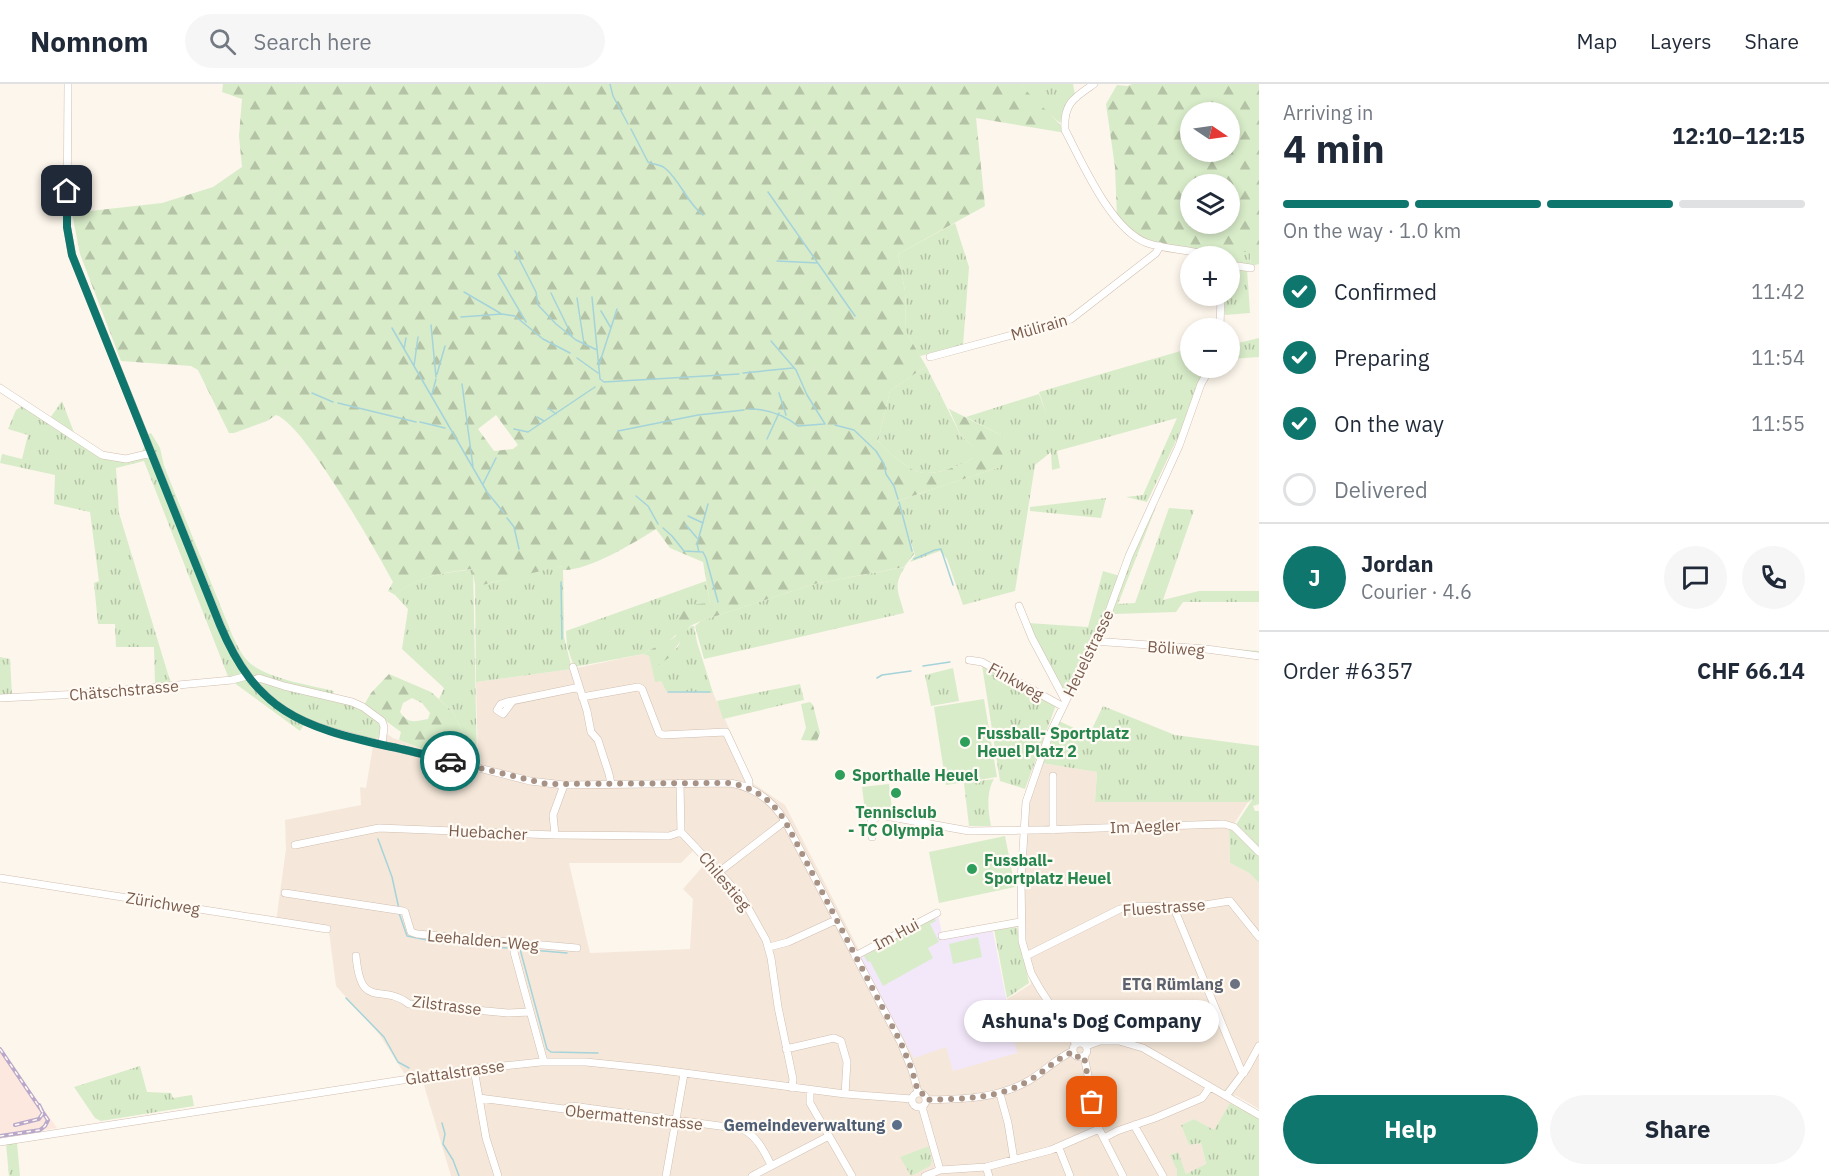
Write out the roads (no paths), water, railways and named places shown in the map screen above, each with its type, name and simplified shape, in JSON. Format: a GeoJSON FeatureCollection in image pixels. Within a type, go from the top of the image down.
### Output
{"type":"FeatureCollection","features":[{"type":"Feature","properties":{"kind":"street"},"geometry":{"type":"LineString","coordinates":[[68,84],[69,245],[226,638],[249,679],[281,709],[303,722],[329,731],[530,781],[564,785],[729,783],[748,788],[767,799],[785,821],[901,1043],[918,1092],[923,1094],[940,1170]]}},
{"type":"Feature","properties":{"kind":"street"},"geometry":{"type":"LineString","coordinates":[[1095,84],[1068,105],[1065,113],[1065,129],[1099,194],[1126,230],[1148,243],[1180,249]]}},
{"type":"Feature","properties":{"kind":"street","name":"Mülirain"},"geometry":{"type":"LineString","coordinates":[[930,357],[1071,319],[1156,253],[1160,246]]}},
{"type":"Feature","properties":{"kind":"street"},"geometry":{"type":"LineString","coordinates":[[1240,266],[1251,268]]}},
{"type":"Feature","properties":{"kind":"street","name":"Heuelstrasse"},"geometry":{"type":"LineString","coordinates":[[1075,1048],[1040,989],[1026,956],[1020,922],[1024,815],[1029,788],[1063,703],[1109,611],[1139,532],[1179,446],[1204,378]]}},
{"type":"Feature","properties":{"kind":"street"},"geometry":{"type":"LineString","coordinates":[[0,388],[102,455],[126,459],[151,453]]}},
{"type":"Feature","properties":{"kind":"street"},"geometry":{"type":"LineString","coordinates":[[1019,606],[1063,703]]}},
{"type":"Feature","properties":{"kind":"street","name":"Böliweg"},"geometry":{"type":"LineString","coordinates":[[1093,641],[1206,649],[1259,656]]}},
{"type":"Feature","properties":{"kind":"street","name":"Finkweg"},"geometry":{"type":"LineString","coordinates":[[969,660],[982,662],[1063,703]]}},
{"type":"Feature","properties":{"kind":"street"},"geometry":{"type":"LineString","coordinates":[[573,667],[591,732],[598,740],[610,784]]}},
{"type":"Feature","properties":{"kind":"street","name":"Chätschstrasse"},"geometry":{"type":"LineString","coordinates":[[0,698],[81,694],[259,678],[358,704],[382,721],[384,727],[382,744]]}},
{"type":"Feature","properties":{"kind":"street"},"geometry":{"type":"LineString","coordinates":[[512,702],[574,688],[581,694],[639,687],[642,689],[659,734],[726,732],[749,781],[748,788]]}},
{"type":"Feature","properties":{"kind":"street"},"geometry":{"type":"LineString","coordinates":[[1053,776],[1053,830]]}},
{"type":"Feature","properties":{"kind":"street"},"geometry":{"type":"LineString","coordinates":[[680,783],[681,832]]}},
{"type":"Feature","properties":{"kind":"street"},"geometry":{"type":"LineString","coordinates":[[555,835],[553,815],[564,785]]}},
{"type":"Feature","properties":{"kind":"street","name":"Im Aegler"},"geometry":{"type":"LineString","coordinates":[[872,837],[871,821],[880,815],[969,831],[1224,824],[1236,829],[1259,852]]}},
{"type":"Feature","properties":{"kind":"street"},"geometry":{"type":"LineString","coordinates":[[719,872],[785,821]]}},
{"type":"Feature","properties":{"kind":"street","name":"Huebacher"},"geometry":{"type":"LineString","coordinates":[[296,845],[379,828],[555,835],[669,836],[681,832]]}},
{"type":"Feature","properties":{"kind":"street","name":"Chilestieg"},"geometry":{"type":"LineString","coordinates":[[681,832],[747,905],[769,947],[793,1079],[792,1088]]}},
{"type":"Feature","properties":{"kind":"street","name":"Zürichweg"},"geometry":{"type":"LineString","coordinates":[[0,878],[327,928]]}},
{"type":"Feature","properties":{"kind":"street","name":"Leehalden-Weg"},"geometry":{"type":"LineString","coordinates":[[285,893],[403,910],[410,930],[414,933],[577,948]]}},
{"type":"Feature","properties":{"kind":"street","name":"Fluestrasse"},"geometry":{"type":"LineString","coordinates":[[1026,956],[1120,909],[1139,906],[1202,906],[1230,901],[1259,937]]}},
{"type":"Feature","properties":{"kind":"street"},"geometry":{"type":"LineString","coordinates":[[1176,907],[1180,922],[1244,1073]]}},
{"type":"Feature","properties":{"kind":"street","name":"Im Hui"},"geometry":{"type":"LineString","coordinates":[[855,956],[937,913]]}},
{"type":"Feature","properties":{"kind":"street"},"geometry":{"type":"LineString","coordinates":[[769,947],[799,937],[836,920]]}},
{"type":"Feature","properties":{"kind":"street","name":"Im Hui"},"geometry":{"type":"LineString","coordinates":[[942,936],[1020,922]]}},
{"type":"Feature","properties":{"kind":"street"},"geometry":{"type":"LineString","coordinates":[[515,944],[514,952],[544,1062]]}},
{"type":"Feature","properties":{"kind":"street","name":"Zilstrasse"},"geometry":{"type":"LineString","coordinates":[[356,956],[358,975],[364,986],[379,995],[400,998],[409,1004],[507,1013],[530,1012]]}},
{"type":"Feature","properties":{"kind":"street"},"geometry":{"type":"LineString","coordinates":[[786,1049],[834,1038],[841,1041],[847,1062],[844,1095]]}},
{"type":"Feature","properties":{"kind":"street"},"geometry":{"type":"LineString","coordinates":[[918,1092],[912,1099],[915,1106],[1000,1094],[1033,1078],[1082,1043],[1086,1046],[1100,1041],[1119,1041],[1158,1056],[1259,1115]]}},
{"type":"Feature","properties":{"kind":"street"},"geometry":{"type":"LineString","coordinates":[[1086,1046],[1087,1052],[1084,1056],[1099,1129],[1123,1176]]}},
{"type":"Feature","properties":{"kind":"street"},"geometry":{"type":"LineString","coordinates":[[1226,1096],[1244,1073],[1259,1046]]}},
{"type":"Feature","properties":{"kind":"street"},"geometry":{"type":"LineString","coordinates":[[1075,1048],[1078,1057],[1084,1056]]}},
{"type":"Feature","properties":{"kind":"street","name":"Glattalstrasse"},"geometry":{"type":"LineString","coordinates":[[0,1142],[474,1069],[544,1062],[604,1064],[844,1095],[912,1099]]}},
{"type":"Feature","properties":{"kind":"street"},"geometry":{"type":"LineString","coordinates":[[474,1069],[486,1138],[498,1176]]}},
{"type":"Feature","properties":{"kind":"street"},"geometry":{"type":"LineString","coordinates":[[666,1176],[684,1074]]}},
{"type":"Feature","properties":{"kind":"street"},"geometry":{"type":"LineString","coordinates":[[1104,1138],[1202,1098],[1210,1087]]}},
{"type":"Feature","properties":{"kind":"street"},"geometry":{"type":"LineString","coordinates":[[810,1090],[810,1103],[852,1176]]}},
{"type":"Feature","properties":{"kind":"street"},"geometry":{"type":"LineString","coordinates":[[1000,1094],[1008,1123],[1014,1160]]}},
{"type":"Feature","properties":{"kind":"street","name":"Obermattenstrasse"},"geometry":{"type":"LineString","coordinates":[[479,1098],[564,1109],[572,1106],[736,1128],[749,1133],[761,1146],[771,1166]]}},
{"type":"Feature","properties":{"kind":"street"},"geometry":{"type":"LineString","coordinates":[[1134,1125],[1163,1176]]}},
{"type":"Feature","properties":{"kind":"street"},"geometry":{"type":"LineString","coordinates":[[925,1176],[940,1170],[986,1167],[1059,1148],[1099,1129]]}},
{"type":"Feature","properties":{"kind":"street"},"geometry":{"type":"LineString","coordinates":[[752,1176],[829,1136]]}},
{"type":"Feature","properties":{"kind":"street"},"geometry":{"type":"LineString","coordinates":[[1059,1148],[1070,1176]]}},
{"type":"Feature","properties":{"kind":"street"},"geometry":{"type":"LineString","coordinates":[[986,1167],[989,1176]]}},
{"type":"Feature","properties":{"kind":"waterway"},"geometry":{"type":"LineString","coordinates":[[610,84],[613,96],[628,124]]}},
{"type":"Feature","properties":{"kind":"waterway"},"geometry":{"type":"LineString","coordinates":[[631,129],[648,162],[666,169],[703,215]]}},
{"type":"Feature","properties":{"kind":"waterway"},"geometry":{"type":"LineString","coordinates":[[768,192],[855,316]]}},
{"type":"Feature","properties":{"kind":"waterway"},"geometry":{"type":"LineString","coordinates":[[515,251],[536,292],[538,305],[576,340],[597,350]]}},
{"type":"Feature","properties":{"kind":"waterway"},"geometry":{"type":"LineString","coordinates":[[777,261],[818,263]]}},
{"type":"Feature","properties":{"kind":"waterway"},"geometry":{"type":"LineString","coordinates":[[498,274],[526,322]]}},
{"type":"Feature","properties":{"kind":"waterway"},"geometry":{"type":"LineString","coordinates":[[464,292],[500,313]]}},
{"type":"Feature","properties":{"kind":"waterway"},"geometry":{"type":"LineString","coordinates":[[551,293],[572,336]]}},
{"type":"Feature","properties":{"kind":"waterway"},"geometry":{"type":"LineString","coordinates":[[592,297],[600,379],[604,382],[739,374]]}},
{"type":"Feature","properties":{"kind":"waterway"},"geometry":{"type":"LineString","coordinates":[[577,298],[584,344]]}},
{"type":"Feature","properties":{"kind":"waterway"},"geometry":{"type":"LineString","coordinates":[[599,365],[617,309]]}},
{"type":"Feature","properties":{"kind":"waterway"},"geometry":{"type":"LineString","coordinates":[[601,311],[611,328]]}},
{"type":"Feature","properties":{"kind":"waterway"},"geometry":{"type":"LineString","coordinates":[[461,317],[502,314],[515,316],[543,339],[570,353]]}},
{"type":"Feature","properties":{"kind":"waterway"},"geometry":{"type":"LineString","coordinates":[[431,325],[436,377]]}},
{"type":"Feature","properties":{"kind":"waterway"},"geometry":{"type":"LineString","coordinates":[[392,328],[487,492],[504,513]]}},
{"type":"Feature","properties":{"kind":"waterway"},"geometry":{"type":"LineString","coordinates":[[414,366],[418,337]]}},
{"type":"Feature","properties":{"kind":"waterway"},"geometry":{"type":"LineString","coordinates":[[404,349],[406,338]]}},
{"type":"Feature","properties":{"kind":"waterway"},"geometry":{"type":"LineString","coordinates":[[771,341],[796,370],[807,395],[825,424]]}},
{"type":"Feature","properties":{"kind":"waterway"},"geometry":{"type":"LineString","coordinates":[[437,374],[445,346]]}},
{"type":"Feature","properties":{"kind":"waterway"},"geometry":{"type":"LineString","coordinates":[[577,358],[598,373]]}},
{"type":"Feature","properties":{"kind":"waterway"},"geometry":{"type":"LineString","coordinates":[[743,373],[793,368]]}},
{"type":"Feature","properties":{"kind":"waterway"},"geometry":{"type":"LineString","coordinates":[[432,394],[436,379]]}},
{"type":"Feature","properties":{"kind":"waterway"},"geometry":{"type":"LineString","coordinates":[[462,384],[473,467]]}},
{"type":"Feature","properties":{"kind":"waterway"},"geometry":{"type":"LineString","coordinates":[[514,429],[528,432],[595,387]]}},
{"type":"Feature","properties":{"kind":"waterway"},"geometry":{"type":"LineString","coordinates":[[312,393],[333,402]]}},
{"type":"Feature","properties":{"kind":"waterway"},"geometry":{"type":"LineString","coordinates":[[779,393],[786,415]]}},
{"type":"Feature","properties":{"kind":"waterway"},"geometry":{"type":"LineString","coordinates":[[338,403],[416,422]]}},
{"type":"Feature","properties":{"kind":"waterway"},"geometry":{"type":"LineString","coordinates":[[548,408],[556,414]]}},
{"type":"Feature","properties":{"kind":"waterway"},"geometry":{"type":"LineString","coordinates":[[749,409],[775,413],[798,426],[824,424]]}},
{"type":"Feature","properties":{"kind":"waterway"},"geometry":{"type":"LineString","coordinates":[[618,431],[698,415],[744,410]]}},
{"type":"Feature","properties":{"kind":"waterway"},"geometry":{"type":"LineString","coordinates":[[767,439],[779,413]]}},
{"type":"Feature","properties":{"kind":"waterway"},"geometry":{"type":"LineString","coordinates":[[537,417],[544,421]]}},
{"type":"Feature","properties":{"kind":"waterway"},"geometry":{"type":"LineString","coordinates":[[420,422],[445,428]]}},
{"type":"Feature","properties":{"kind":"waterway"},"geometry":{"type":"LineString","coordinates":[[835,425],[854,430],[876,451],[884,464],[886,474],[894,486],[898,499]]}},
{"type":"Feature","properties":{"kind":"waterway"},"geometry":{"type":"LineString","coordinates":[[483,484],[496,458]]}},
{"type":"Feature","properties":{"kind":"waterway"},"geometry":{"type":"LineString","coordinates":[[636,496],[648,506],[658,524]]}},
{"type":"Feature","properties":{"kind":"waterway"},"geometry":{"type":"LineString","coordinates":[[899,502],[912,551]]}},
{"type":"Feature","properties":{"kind":"waterway"},"geometry":{"type":"LineString","coordinates":[[699,552],[697,544],[708,504]]}},
{"type":"Feature","properties":{"kind":"waterway"},"geometry":{"type":"LineString","coordinates":[[688,516],[703,523]]}},
{"type":"Feature","properties":{"kind":"waterway"},"geometry":{"type":"LineString","coordinates":[[507,518],[514,527],[519,549]]}},
{"type":"Feature","properties":{"kind":"waterway"},"geometry":{"type":"LineString","coordinates":[[686,525],[697,538]]}},
{"type":"Feature","properties":{"kind":"waterway"},"geometry":{"type":"LineString","coordinates":[[663,528],[684,551],[703,552],[718,602]]}},
{"type":"Feature","properties":{"kind":"waterway"},"geometry":{"type":"LineString","coordinates":[[914,559],[941,549],[953,585]]}},
{"type":"Feature","properties":{"kind":"waterway"},"geometry":{"type":"LineString","coordinates":[[561,582],[562,639]]}},
{"type":"Feature","properties":{"kind":"waterway"},"geometry":{"type":"LineString","coordinates":[[923,666],[950,662]]}},
{"type":"Feature","properties":{"kind":"waterway"},"geometry":{"type":"LineString","coordinates":[[877,678],[882,675],[911,671]]}},
{"type":"Feature","properties":{"kind":"waterway"},"geometry":{"type":"LineString","coordinates":[[668,692],[710,692]]}},
{"type":"Feature","properties":{"kind":"waterway"},"geometry":{"type":"LineString","coordinates":[[378,839],[392,877],[399,909]]}},
{"type":"Feature","properties":{"kind":"waterway"},"geometry":{"type":"LineString","coordinates":[[399,913],[407,936],[437,942],[507,948]]}},
{"type":"Feature","properties":{"kind":"waterway"},"geometry":{"type":"LineString","coordinates":[[518,949],[520,949],[547,1049],[551,1052],[598,1053]]}},
{"type":"Feature","properties":{"kind":"waterway"},"geometry":{"type":"LineString","coordinates":[[520,949],[567,953]]}},
{"type":"Feature","properties":{"kind":"waterway"},"geometry":{"type":"LineString","coordinates":[[346,998],[384,1037],[398,1062],[409,1068]]}},
{"type":"Feature","properties":{"kind":"waterway"},"geometry":{"type":"LineString","coordinates":[[442,1123],[445,1134],[443,1144],[459,1176]]}},
{"type":"Feature","properties":{"kind":"railway"},"geometry":{"type":"LineString","coordinates":[[0,1049],[48,1120],[40,1130],[0,1136]]}},
{"type":"Feature","properties":{"kind":"railway"},"geometry":{"type":"LineString","coordinates":[[15,1125],[39,1119],[43,1113],[39,1105]]}},
{"type":"Feature","properties":{"kind":"place","name":"Fussball- Sportplatz Heuel Platz 2"},"geometry":{"type":"Point","coordinates":[965,742]}},
{"type":"Feature","properties":{"kind":"place","name":"Sporthalle Heuel"},"geometry":{"type":"Point","coordinates":[840,775]}},
{"type":"Feature","properties":{"kind":"place","name":"Tennisclub - TC Olympia"},"geometry":{"type":"Point","coordinates":[896,793]}},
{"type":"Feature","properties":{"kind":"place","name":"Fussball- Sportplatz Heuel"},"geometry":{"type":"Point","coordinates":[972,869]}},
{"type":"Feature","properties":{"kind":"place","name":"ETG Rümlang"},"geometry":{"type":"Point","coordinates":[1235,984]}},
{"type":"Feature","properties":{"kind":"place","name":"Ashuna's Dog Company"},"geometry":{"type":"Point","coordinates":[1092,1102]}},
{"type":"Feature","properties":{"kind":"place","name":"Gemeindeverwaltung"},"geometry":{"type":"Point","coordinates":[897,1125]}}]}
